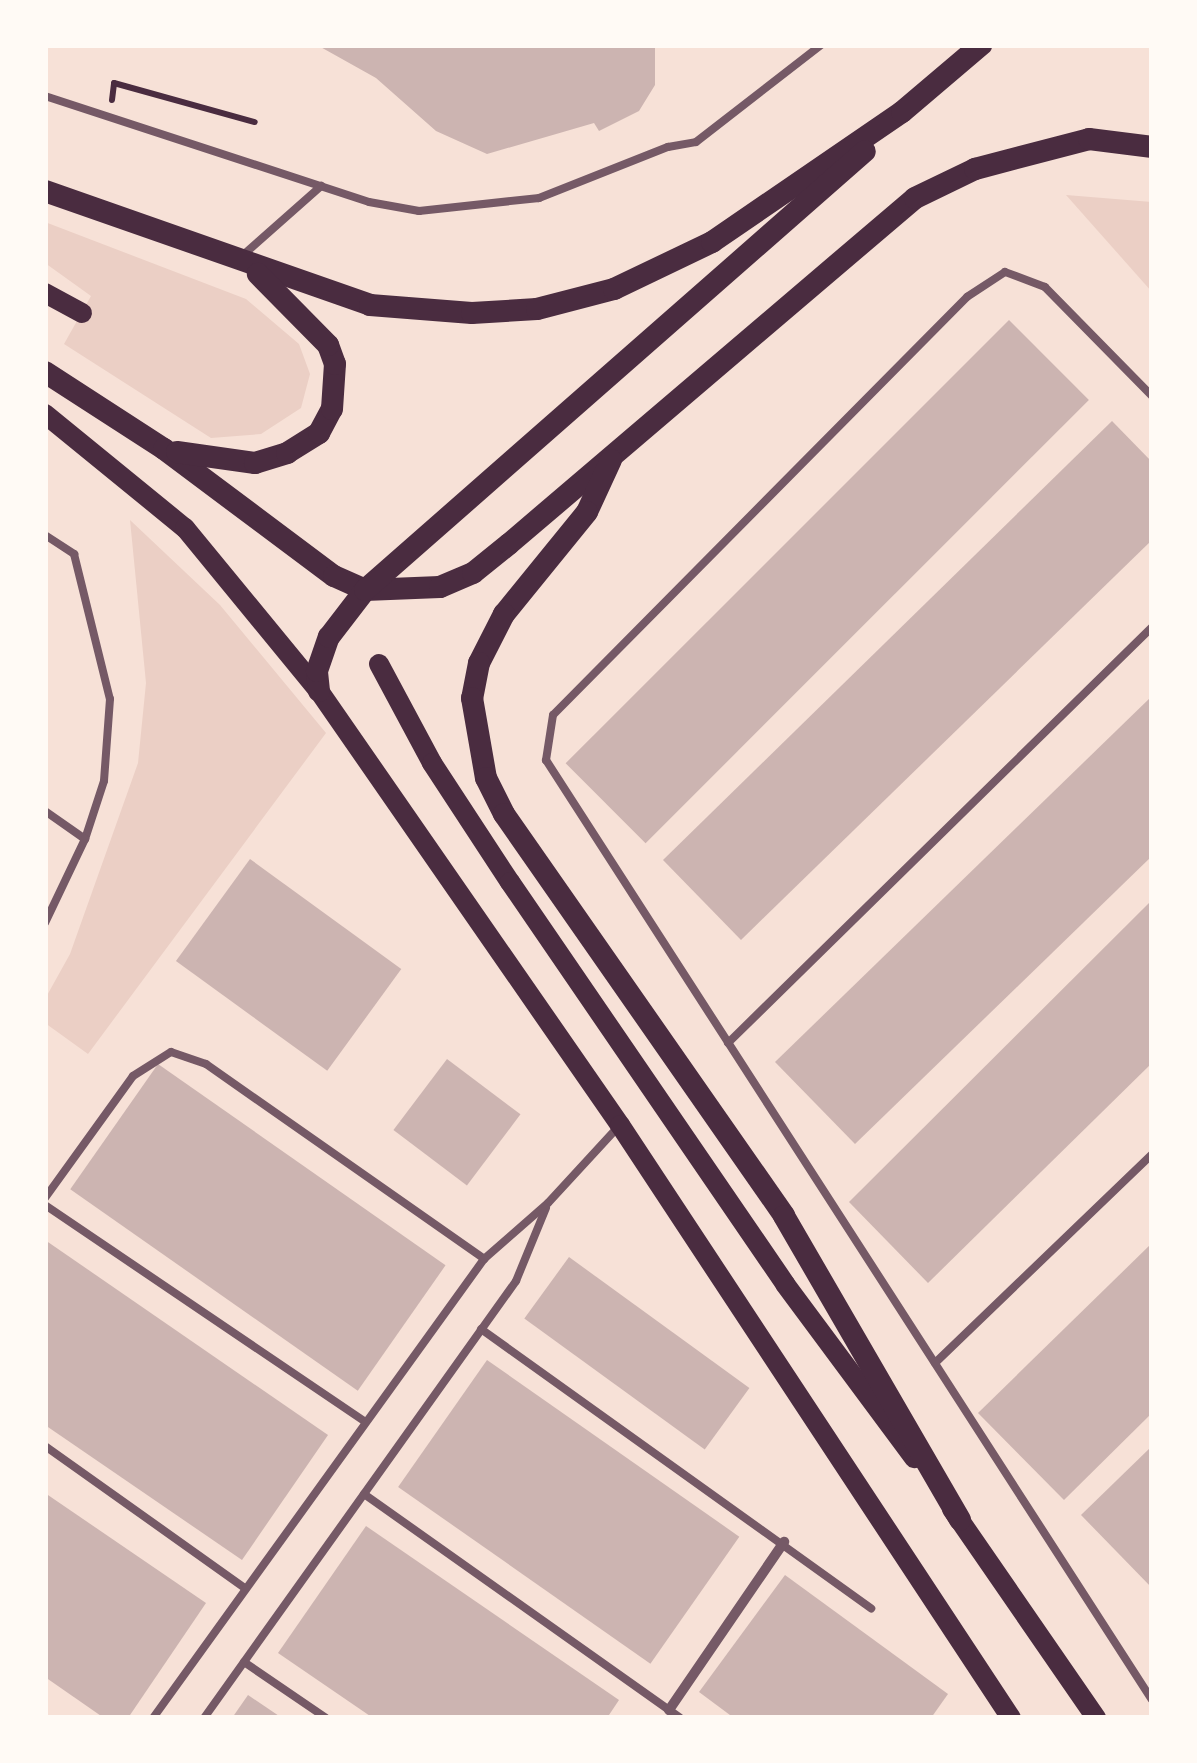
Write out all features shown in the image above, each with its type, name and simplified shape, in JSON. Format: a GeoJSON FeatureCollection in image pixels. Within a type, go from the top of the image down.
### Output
{"type":"FeatureCollection","features":[{"type":"Feature","properties":{"kind":"main road"},"geometry":{"type":"LineString","coordinates":[[319,691],[317,672],[329,636],[366,590],[838,180],[902,112],[981,45]]}},
{"type":"Feature","properties":{"kind":"main road"},"geometry":{"type":"LineString","coordinates":[[45,192],[370,305],[472,313],[538,309],[614,289],[712,242],[902,112]]}},
{"type":"Feature","properties":{"kind":"main road"},"geometry":{"type":"LineString","coordinates":[[45,372],[164,449],[311,562],[366,590],[440,587],[472,573],[915,198],[975,169],[1089,139],[1152,147]]}},
{"type":"Feature","properties":{"kind":"main road"},"geometry":{"type":"LineString","coordinates":[[164,449],[255,463],[288,453],[318,433],[332,409],[335,364],[328,345],[275,287],[238,260]]}},
{"type":"Feature","properties":{"kind":"main road"},"geometry":{"type":"LineString","coordinates":[[45,293],[82,313]]}},
{"type":"Feature","properties":{"kind":"main road"},"geometry":{"type":"LineString","coordinates":[[45,414],[185,528],[319,691],[620,1124],[1011,1718]]}},
{"type":"Feature","properties":{"kind":"main road"},"geometry":{"type":"LineString","coordinates":[[616,448],[586,512],[504,614],[479,663],[473,713],[486,778],[504,814],[784,1216],[960,1520]]}},
{"type":"Feature","properties":{"kind":"main road"},"geometry":{"type":"LineString","coordinates":[[380,664],[432,763],[510,882],[785,1284],[960,1520],[1096,1718]]}},
{"type":"Feature","properties":{"kind":"street"},"geometry":{"type":"LineString","coordinates":[[669,1710],[784,1542]]}},
{"type":"Feature","properties":{"kind":"lane"},"geometry":{"type":"LineString","coordinates":[[45,96],[110,112],[321,186],[419,211],[539,198],[668,147],[696,142],[821,45]]}},
{"type":"Feature","properties":{"kind":"lane"},"geometry":{"type":"LineString","coordinates":[[943,75],[963,45]]}},
{"type":"Feature","properties":{"kind":"lane"},"geometry":{"type":"LineString","coordinates":[[238,260],[321,186]]}},
{"type":"Feature","properties":{"kind":"lane"},"geometry":{"type":"LineString","coordinates":[[1152,396],[1045,287],[1005,272],[968,297],[553,715],[546,760],[1152,1700]]}},
{"type":"Feature","properties":{"kind":"lane"},"geometry":{"type":"LineString","coordinates":[[45,535],[74,554],[110,699],[104,781],[85,839],[45,922]]}},
{"type":"Feature","properties":{"kind":"lane"},"geometry":{"type":"LineString","coordinates":[[728,1043],[1152,627]]}},
{"type":"Feature","properties":{"kind":"lane"},"geometry":{"type":"LineString","coordinates":[[45,810],[85,839]]}},
{"type":"Feature","properties":{"kind":"lane"},"geometry":{"type":"LineString","coordinates":[[363,1420],[45,1202],[133,1076],[170,1052],[206,1064],[484,1259]]}},
{"type":"Feature","properties":{"kind":"lane"},"geometry":{"type":"LineString","coordinates":[[152,1718],[363,1420],[484,1259],[548,1203],[620,1124]]}},
{"type":"Feature","properties":{"kind":"lane"},"geometry":{"type":"LineString","coordinates":[[935,1363],[1152,1154]]}},
{"type":"Feature","properties":{"kind":"lane"},"geometry":{"type":"LineString","coordinates":[[204,1718],[516,1280],[548,1203]]}},
{"type":"Feature","properties":{"kind":"lane"},"geometry":{"type":"LineString","coordinates":[[481,1329],[872,1608]]}},
{"type":"Feature","properties":{"kind":"lane"},"geometry":{"type":"LineString","coordinates":[[45,1446],[245,1588]]}},
{"type":"Feature","properties":{"kind":"lane"},"geometry":{"type":"LineString","coordinates":[[364,1494],[680,1718]]}},
{"type":"Feature","properties":{"kind":"lane"},"geometry":{"type":"LineString","coordinates":[[244,1662],[326,1718]]}},
{"type":"Feature","properties":{"kind":"path"},"geometry":{"type":"LineString","coordinates":[[110,112],[114,83],[255,122]]}},
{"type":"Feature","properties":{"kind":"shaded area"},"geometry":{"type":"Polygon","coordinates":[[[1066,195],[1152,202],[1152,292],[1066,195]]]}},
{"type":"Feature","properties":{"kind":"shaded area"},"geometry":{"type":"Polygon","coordinates":[[[45,222],[246,299],[299,344],[310,374],[301,408],[261,434],[211,438],[64,344],[91,296],[45,263],[45,222]]]}},
{"type":"Feature","properties":{"kind":"shaded area"},"geometry":{"type":"Polygon","coordinates":[[[130,520],[220,605],[326,733],[88,1054],[45,1023],[45,999],[70,954],[138,763],[146,683],[130,520]]]}},
{"type":"Feature","properties":{"kind":"building"},"geometry":{"type":"Polygon","coordinates":[[[317,45],[655,45],[655,85],[639,111],[599,131],[594,123],[487,154],[436,131],[376,78],[317,45]]]}},
{"type":"Feature","properties":{"kind":"building"},"geometry":{"type":"Polygon","coordinates":[[[1009,320],[1089,400],[646,843],[566,763],[1009,320]]]}},
{"type":"Feature","properties":{"kind":"building"},"geometry":{"type":"Polygon","coordinates":[[[1112,421],[1152,462],[1152,540],[741,940],[663,860],[1112,421]]]}},
{"type":"Feature","properties":{"kind":"building"},"geometry":{"type":"Polygon","coordinates":[[[1152,696],[1152,856],[855,1144],[775,1062],[1152,696]]]}},
{"type":"Feature","properties":{"kind":"building"},"geometry":{"type":"Polygon","coordinates":[[[250,859],[401,969],[327,1071],[176,961],[250,859]]]}},
{"type":"Feature","properties":{"kind":"building"},"geometry":{"type":"Polygon","coordinates":[[[1152,900],[1152,1063],[928,1283],[849,1202],[1152,900]]]}},
{"type":"Feature","properties":{"kind":"building"},"geometry":{"type":"Polygon","coordinates":[[[447,1059],[520,1114],[467,1185],[393,1130],[447,1059]]]}},
{"type":"Feature","properties":{"kind":"building"},"geometry":{"type":"Polygon","coordinates":[[[158,1064],[446,1265],[358,1391],[70,1189],[158,1064]]]}},
{"type":"Feature","properties":{"kind":"building"},"geometry":{"type":"Polygon","coordinates":[[[45,1240],[328,1435],[242,1560],[45,1425],[45,1240]]]}},
{"type":"Feature","properties":{"kind":"building"},"geometry":{"type":"Polygon","coordinates":[[[1152,1243],[1152,1413],[1064,1500],[978,1413],[1152,1243]]]}},
{"type":"Feature","properties":{"kind":"building"},"geometry":{"type":"Polygon","coordinates":[[[569,1257],[749,1388],[705,1450],[524,1318],[569,1257]]]}},
{"type":"Feature","properties":{"kind":"building"},"geometry":{"type":"Polygon","coordinates":[[[487,1360],[739,1537],[650,1664],[398,1487],[487,1360]]]}},
{"type":"Feature","properties":{"kind":"building"},"geometry":{"type":"Polygon","coordinates":[[[1152,1446],[1152,1588],[1081,1515],[1152,1446]]]}},
{"type":"Feature","properties":{"kind":"building"},"geometry":{"type":"Polygon","coordinates":[[[45,1493],[206,1603],[128,1718],[104,1718],[45,1677],[45,1493]]]}},
{"type":"Feature","properties":{"kind":"building"},"geometry":{"type":"Polygon","coordinates":[[[366,1526],[619,1700],[607,1718],[373,1718],[278,1653],[366,1526]]]}},
{"type":"Feature","properties":{"kind":"building"},"geometry":{"type":"Polygon","coordinates":[[[785,1575],[948,1694],[931,1718],[734,1718],[699,1692],[785,1575]]]}},
{"type":"Feature","properties":{"kind":"building"},"geometry":{"type":"Polygon","coordinates":[[[248,1695],[282,1718],[232,1718],[248,1695]]]}}]}
